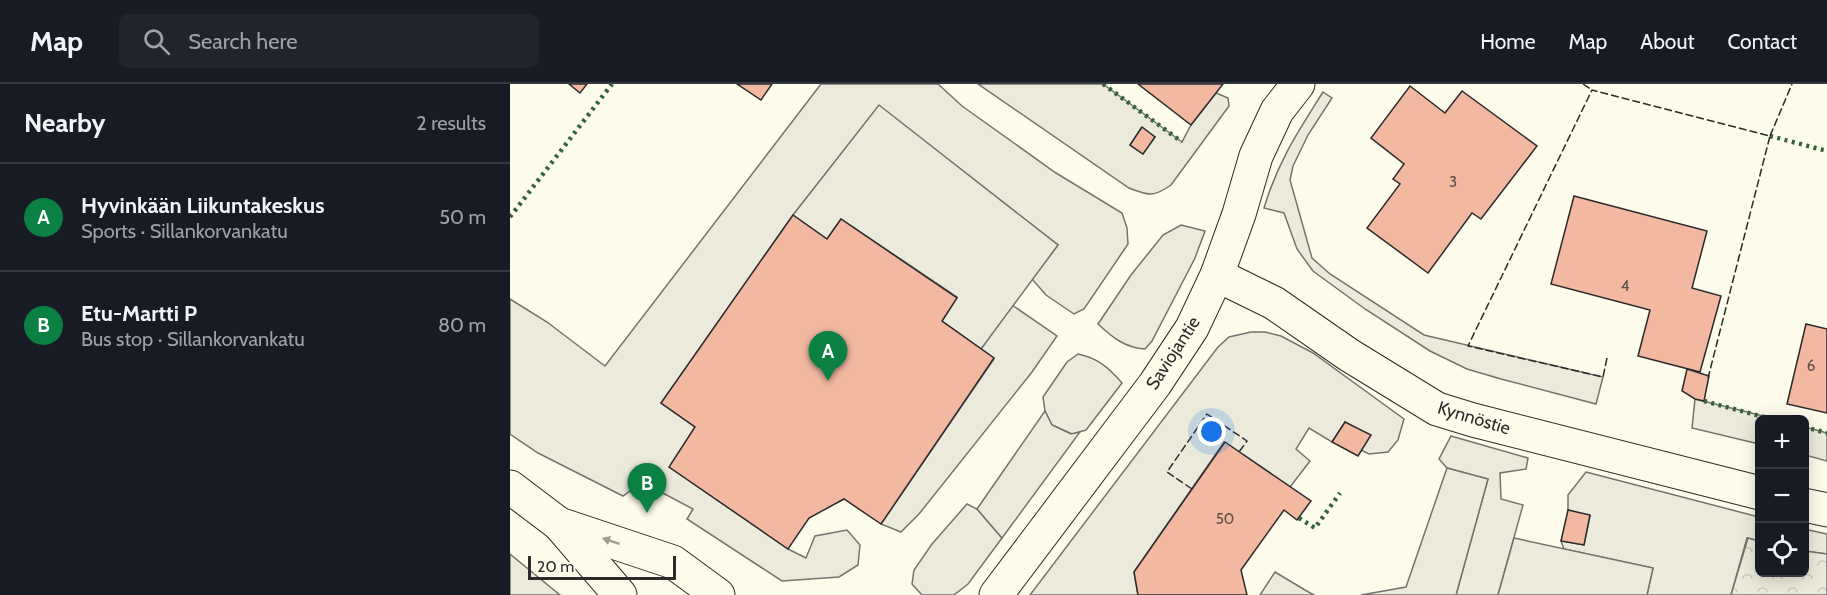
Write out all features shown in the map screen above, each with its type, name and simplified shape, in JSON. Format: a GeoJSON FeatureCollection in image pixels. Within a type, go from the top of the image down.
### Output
{"type":"FeatureCollection","features":[{"type":"Feature","properties":{"kind":"street","name":"Saviojantie"},"geometry":{"type":"LineString","coordinates":[[996,595],[1066,504],[1192,328],[1217,275],[1239,214],[1256,156],[1277,111],[1298,84]]}},
{"type":"Feature","properties":{"kind":"street","name":"Kynnöstie"},"geometry":{"type":"LineString","coordinates":[[1217,275],[1274,303],[1349,355],[1437,409],[1755,492]]}},
{"type":"Feature","properties":{"kind":"street"},"geometry":{"type":"LineString","coordinates":[[510,487],[560,524],[620,595]]}},
{"type":"Feature","properties":{"kind":"street"},"geometry":{"type":"LineString","coordinates":[[1809,506],[1827,510]]}},
{"type":"Feature","properties":{"kind":"street"},"geometry":{"type":"LineString","coordinates":[[560,524],[673,562],[718,595]]}},
{"type":"Feature","properties":{"kind":"green space"},"geometry":{"type":"Polygon","coordinates":[[[821,84],[938,84],[962,106],[1056,173],[1122,213],[1127,228],[1128,244],[1084,309],[1074,314],[1046,295],[1032,279],[1058,245],[879,106],[793,215],[661,403],[695,427],[670,467],[788,549],[806,558],[815,536],[847,530],[860,545],[858,565],[839,577],[782,581],[687,519],[693,509],[642,482],[623,496],[538,453],[510,434],[510,299],[547,322],[605,366],[821,84]]]}},
{"type":"Feature","properties":{"kind":"green space"},"geometry":{"type":"Polygon","coordinates":[[[978,84],[1103,84],[1182,142],[1191,125],[1216,93],[1228,98],[1229,106],[1171,185],[1160,192],[1151,194],[1129,188],[978,84]],[[1141,128],[1130,145],[1143,154],[1155,137],[1141,128]]]}},
{"type":"Feature","properties":{"kind":"green space"},"geometry":{"type":"Polygon","coordinates":[[[1323,92],[1332,98],[1308,135],[1293,166],[1290,180],[1312,258],[1330,274],[1424,335],[1603,377],[1596,404],[1467,369],[1430,351],[1365,309],[1313,271],[1297,249],[1284,213],[1264,208],[1282,161],[1323,92]]]}},
{"type":"Feature","properties":{"kind":"green space"},"geometry":{"type":"Polygon","coordinates":[[[1181,225],[1205,231],[1195,258],[1152,341],[1145,349],[1125,344],[1098,324],[1131,275],[1163,235],[1181,225]]]}},
{"type":"Feature","properties":{"kind":"green space"},"geometry":{"type":"Polygon","coordinates":[[[1012,305],[1057,336],[1032,372],[919,514],[901,532],[881,524],[994,359],[981,349],[1012,305]]]}},
{"type":"Feature","properties":{"kind":"green space"},"geometry":{"type":"Polygon","coordinates":[[[1251,332],[1265,332],[1281,336],[1313,353],[1404,419],[1398,440],[1388,452],[1369,454],[1361,450],[1345,422],[1332,442],[1309,428],[1296,449],[1310,461],[1290,487],[1224,442],[1134,572],[1138,595],[1030,595],[1218,347],[1229,337],[1251,332]]]}},
{"type":"Feature","properties":{"kind":"green space"},"geometry":{"type":"Polygon","coordinates":[[[1078,354],[1103,364],[1122,383],[1086,430],[1072,434],[1052,425],[1045,411],[1043,397],[1067,362],[1078,354]]]}},
{"type":"Feature","properties":{"kind":"green space"},"geometry":{"type":"Polygon","coordinates":[[[1695,399],[1759,415],[1755,415],[1755,443],[1692,428],[1695,399]]]}},
{"type":"Feature","properties":{"kind":"green space"},"geometry":{"type":"Polygon","coordinates":[[[1809,428],[1827,433],[1827,461],[1809,456],[1809,428]]]}},
{"type":"Feature","properties":{"kind":"green space"},"geometry":{"type":"Polygon","coordinates":[[[1451,436],[1528,458],[1526,469],[1500,473],[1501,499],[1523,505],[1498,595],[1456,595],[1488,479],[1447,468],[1439,459],[1451,436]]]}},
{"type":"Feature","properties":{"kind":"green space"},"geometry":{"type":"Polygon","coordinates":[[[1586,472],[1755,516],[1755,540],[1747,538],[1731,595],[1647,595],[1653,568],[1564,549],[1561,541],[1584,545],[1590,516],[1568,510],[1568,495],[1586,472]]]}},
{"type":"Feature","properties":{"kind":"green space"},"geometry":{"type":"Polygon","coordinates":[[[967,504],[977,509],[1002,538],[968,584],[954,595],[922,595],[912,584],[914,570],[932,544],[967,504]]]}},
{"type":"Feature","properties":{"kind":"green space"},"geometry":{"type":"Polygon","coordinates":[[[1809,530],[1827,534],[1827,554],[1809,552],[1809,530]]]}},
{"type":"Feature","properties":{"kind":"green space"},"geometry":{"type":"Polygon","coordinates":[[[1748,538],[1755,540],[1755,577],[1809,577],[1809,552],[1827,554],[1827,595],[1731,595],[1748,538]]]}},
{"type":"Feature","properties":{"kind":"green space"},"geometry":{"type":"Polygon","coordinates":[[[510,554],[560,595],[510,595],[510,554]]]}},
{"type":"Feature","properties":{"kind":"shaded area"},"geometry":{"type":"Polygon","coordinates":[[[879,105],[1058,245],[981,349],[942,321],[957,297],[841,219],[827,239],[793,215],[879,105]]]}},
{"type":"Feature","properties":{"kind":"shaded area"},"geometry":{"type":"Polygon","coordinates":[[[1045,411],[1052,425],[1071,434],[1080,432],[1002,538],[977,509],[1045,411]]]}},
{"type":"Feature","properties":{"kind":"shaded area"},"geometry":{"type":"Polygon","coordinates":[[[1447,468],[1488,479],[1456,595],[1361,595],[1406,587],[1447,468]]]}},
{"type":"Feature","properties":{"kind":"shaded area"},"geometry":{"type":"Polygon","coordinates":[[[1514,538],[1653,568],[1647,595],[1498,595],[1514,538]]]}},
{"type":"Feature","properties":{"kind":"shaded area"},"geometry":{"type":"Polygon","coordinates":[[[1275,572],[1305,590],[1314,595],[1260,595],[1275,572]]]}},
{"type":"Feature","properties":{"kind":"building"},"geometry":{"type":"Polygon","coordinates":[[[569,84],[587,84],[580,93],[569,84]]]}},
{"type":"Feature","properties":{"kind":"building"},"geometry":{"type":"Polygon","coordinates":[[[737,84],[772,84],[761,100],[737,84]]]}},
{"type":"Feature","properties":{"kind":"building"},"geometry":{"type":"Polygon","coordinates":[[[1138,84],[1223,84],[1191,125],[1138,84]]]}},
{"type":"Feature","properties":{"kind":"building"},"geometry":{"type":"Polygon","coordinates":[[[1410,86],[1445,113],[1462,91],[1537,146],[1481,219],[1472,213],[1428,273],[1367,228],[1400,184],[1393,179],[1404,164],[1371,138],[1410,86]]]}},
{"type":"Feature","properties":{"kind":"building"},"geometry":{"type":"Polygon","coordinates":[[[1142,127],[1155,137],[1143,154],[1130,145],[1142,127]]]}},
{"type":"Feature","properties":{"kind":"building"},"geometry":{"type":"Polygon","coordinates":[[[1574,196],[1707,231],[1692,288],[1721,296],[1700,372],[1638,356],[1650,310],[1551,284],[1574,196]]]}},
{"type":"Feature","properties":{"kind":"building"},"geometry":{"type":"Polygon","coordinates":[[[793,215],[827,239],[841,219],[957,298],[942,321],[994,358],[881,524],[844,499],[809,518],[788,549],[669,467],[695,427],[661,403],[793,215]]]}},
{"type":"Feature","properties":{"kind":"building"},"geometry":{"type":"Polygon","coordinates":[[[1806,324],[1827,329],[1827,413],[1787,404],[1806,324]]]}},
{"type":"Feature","properties":{"kind":"building"},"geometry":{"type":"Polygon","coordinates":[[[1687,369],[1709,376],[1704,401],[1695,399],[1682,391],[1687,369]]]}},
{"type":"Feature","properties":{"kind":"building"},"geometry":{"type":"Polygon","coordinates":[[[1345,422],[1371,435],[1358,456],[1332,442],[1345,422]]]}},
{"type":"Feature","properties":{"kind":"building"},"geometry":{"type":"Polygon","coordinates":[[[1225,442],[1311,501],[1297,520],[1284,510],[1241,570],[1247,595],[1138,595],[1134,572],[1225,442]]]}},
{"type":"Feature","properties":{"kind":"building"},"geometry":{"type":"Polygon","coordinates":[[[1568,510],[1590,515],[1584,545],[1561,541],[1568,510]]]}},
{"type":"Feature","properties":{"kind":"hedge"},"geometry":{"type":"LineString","coordinates":[[510,217],[612,84]]}},
{"type":"Feature","properties":{"kind":"hedge"},"geometry":{"type":"LineString","coordinates":[[1103,84],[1182,142]]}},
{"type":"Feature","properties":{"kind":"hedge"},"geometry":{"type":"LineString","coordinates":[[1770,136],[1827,151]]}},
{"type":"Feature","properties":{"kind":"hedge"},"geometry":{"type":"LineString","coordinates":[[1704,401],[1756,415]]}},
{"type":"Feature","properties":{"kind":"hedge"},"geometry":{"type":"LineString","coordinates":[[1809,428],[1827,433]]}},
{"type":"Feature","properties":{"kind":"hedge"},"geometry":{"type":"LineString","coordinates":[[1299,518],[1315,528],[1340,493]]}},
{"type":"Feature","properties":{"kind":"fence"},"geometry":{"type":"LineString","coordinates":[[1583,84],[1592,90]]}},
{"type":"Feature","properties":{"kind":"fence"},"geometry":{"type":"LineString","coordinates":[[1770,136],[1792,84]]}},
{"type":"Feature","properties":{"kind":"fence"},"geometry":{"type":"LineString","coordinates":[[1607,358],[1603,377],[1468,346],[1592,90],[1770,136],[1708,378]]}},
{"type":"Feature","properties":{"kind":"fence"},"geometry":{"type":"LineString","coordinates":[[1192,489],[1167,472],[1207,414],[1247,441],[1239,452]]}},
{"type":"Feature","properties":{"kind":"place","name":"Hyvinkään Liikuntakeskus"},"geometry":{"type":"Point","coordinates":[828,381]}},
{"type":"Feature","properties":{"kind":"place","name":"Etu-Martti P"},"geometry":{"type":"Point","coordinates":[647,513]}}]}
